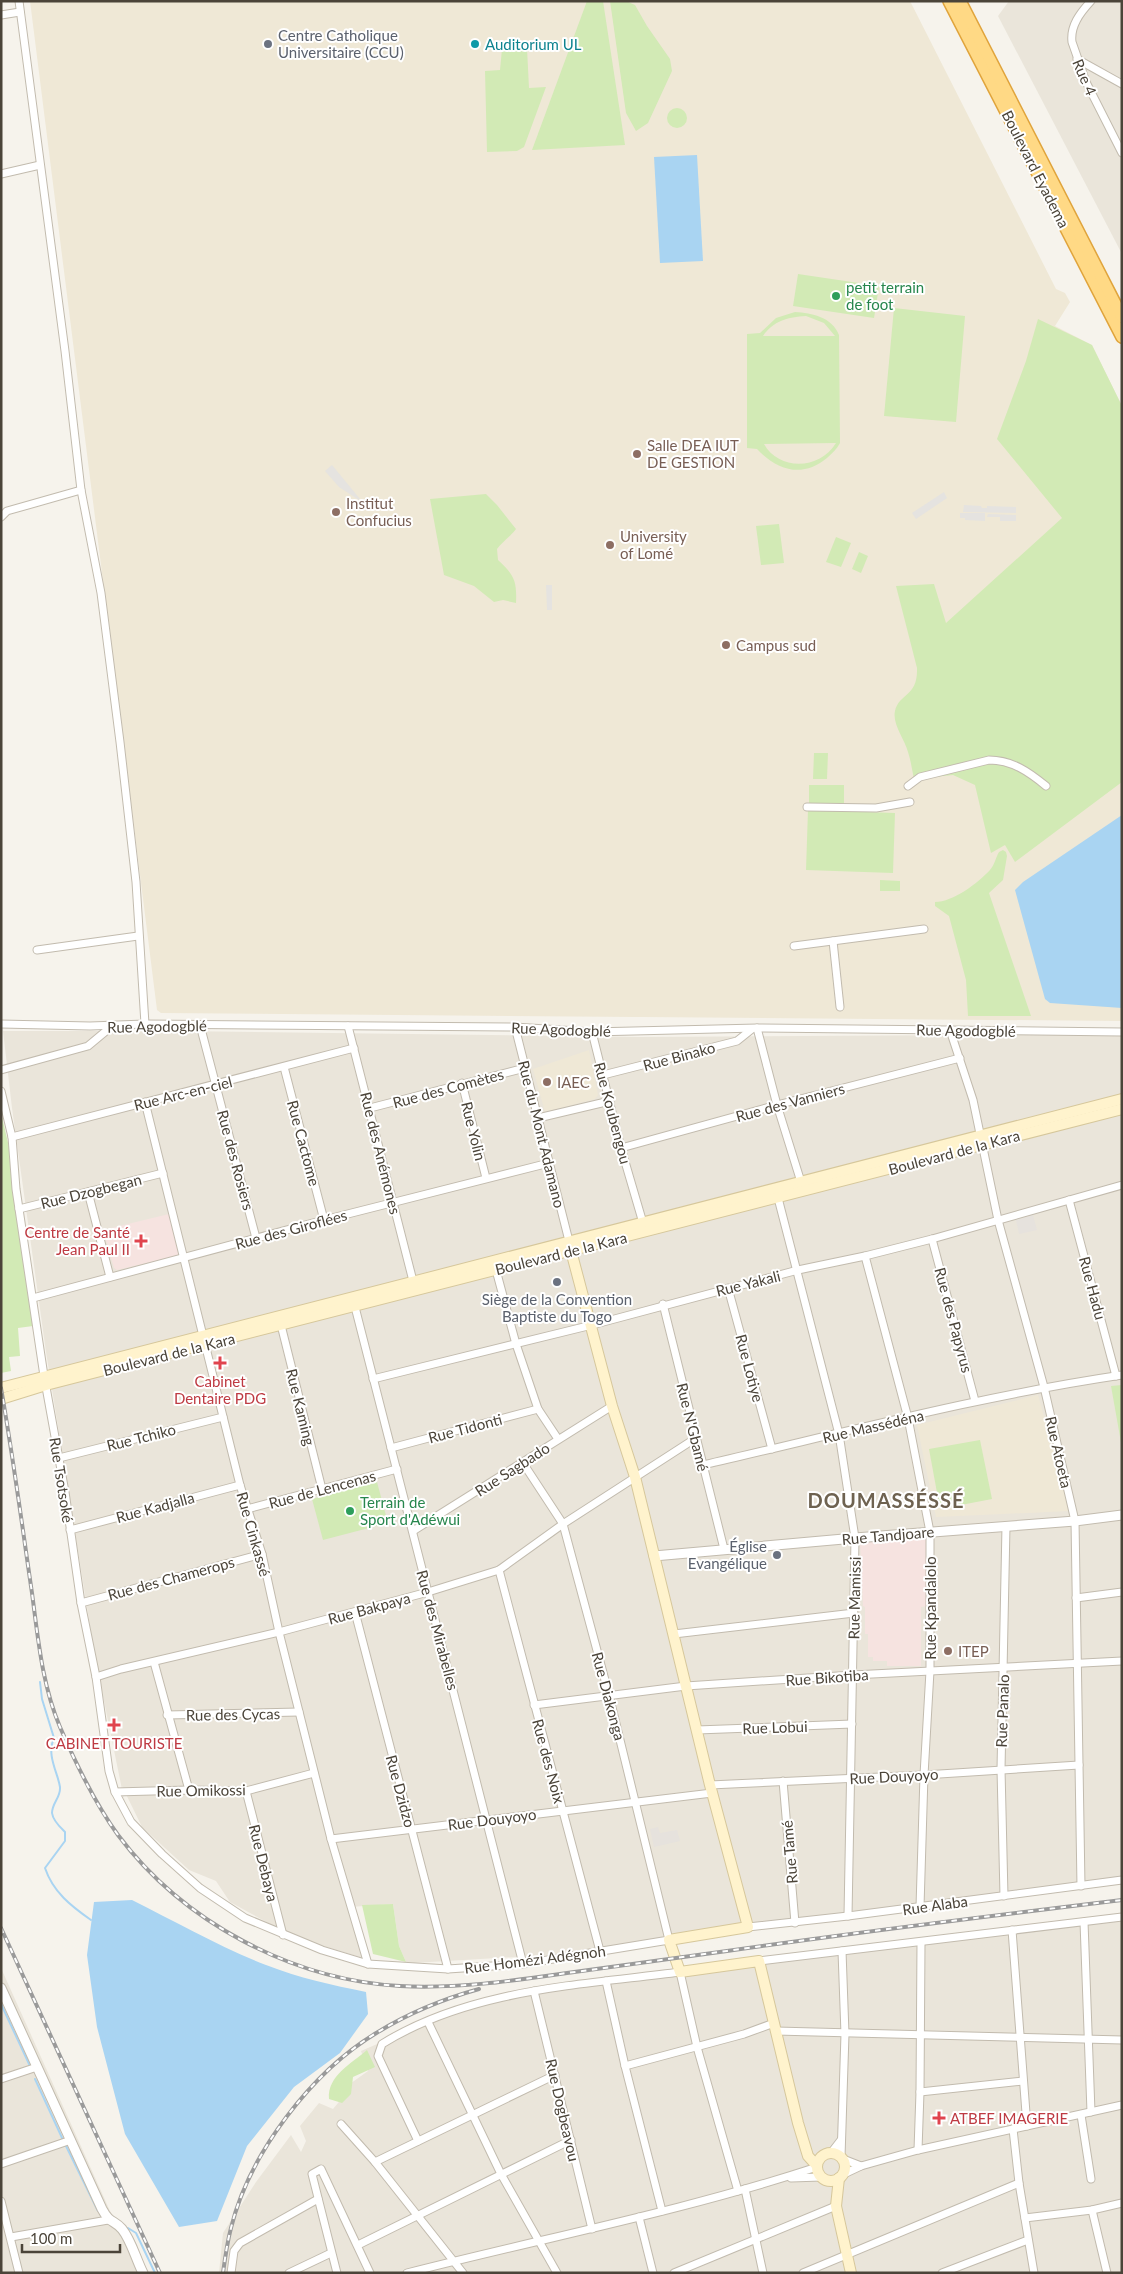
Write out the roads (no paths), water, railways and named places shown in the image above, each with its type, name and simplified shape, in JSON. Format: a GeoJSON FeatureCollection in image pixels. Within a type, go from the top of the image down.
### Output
{"type":"FeatureCollection","features":[{"type":"Feature","properties":{"kind":"highway","name":"Boulevard Eyadema"},"geometry":{"type":"LineString","coordinates":[[950,1],[1120,331]]}},
{"type":"Feature","properties":{"kind":"highway"},"geometry":{"type":"LineString","coordinates":[[960,1],[1122,316]]}},
{"type":"Feature","properties":{"kind":"main road","name":"Boulevard de la Kara"},"geometry":{"type":"LineString","coordinates":[[203,1336],[281,1326],[413,1281],[779,1202],[1122,1099]]}},
{"type":"Feature","properties":{"kind":"main road","name":"Boulevard de la Kara"},"geometry":{"type":"LineString","coordinates":[[1,1388],[45,1380],[203,1336],[496,1270],[642,1220],[800,1180],[1122,1109]]}},
{"type":"Feature","properties":{"kind":"main road"},"geometry":{"type":"LineString","coordinates":[[570,1246],[612,1406],[635,1477],[711,1789],[748,1927],[669,1940],[680,1972],[759,1961],[804,2143],[808,2156],[820,2173],[836,2203],[851,2273]]}},
{"type":"Feature","properties":{"kind":"main road","name":"Boulevard de la Kara"},"geometry":{"type":"LineString","coordinates":[[1,1398],[45,1380]]}},
{"type":"Feature","properties":{"kind":"main road"},"geometry":{"type":"LineString","coordinates":[[804,2143],[810,2150],[842,2158],[842,2176],[836,2203]]}},
{"type":"Feature","properties":{"kind":"main road"},"geometry":{"type":"LineString","coordinates":[[820,2173],[820,2158],[828,2153]]}},
{"type":"Feature","properties":{"kind":"main road"},"geometry":{"type":"LineString","coordinates":[[820,2173],[842,2176]]}},
{"type":"Feature","properties":{"kind":"street"},"geometry":{"type":"LineString","coordinates":[[19,1],[68,369],[81,490],[101,593],[136,882],[145,1024]]}},
{"type":"Feature","properties":{"kind":"street","name":"Rue 4"},"geometry":{"type":"LineString","coordinates":[[1091,1],[1072,28],[1071,36],[1086,82],[1122,153]]}},
{"type":"Feature","properties":{"kind":"street"},"geometry":{"type":"LineString","coordinates":[[1,15],[20,12]]}},
{"type":"Feature","properties":{"kind":"street"},"geometry":{"type":"LineString","coordinates":[[1077,58],[1122,84]]}},
{"type":"Feature","properties":{"kind":"street"},"geometry":{"type":"LineString","coordinates":[[1,174],[40,166]]}},
{"type":"Feature","properties":{"kind":"street"},"geometry":{"type":"LineString","coordinates":[[1,517],[7,511],[81,490]]}},
{"type":"Feature","properties":{"kind":"street"},"geometry":{"type":"LineString","coordinates":[[908,786],[920,777],[989,760],[1000,760],[1021,768],[1046,786]]}},
{"type":"Feature","properties":{"kind":"street"},"geometry":{"type":"LineString","coordinates":[[807,808],[876,808],[910,802]]}},
{"type":"Feature","properties":{"kind":"street"},"geometry":{"type":"LineString","coordinates":[[794,946],[924,929]]}},
{"type":"Feature","properties":{"kind":"street"},"geometry":{"type":"LineString","coordinates":[[37,950],[138,936]]}},
{"type":"Feature","properties":{"kind":"street"},"geometry":{"type":"LineString","coordinates":[[833,941],[840,1008]]}},
{"type":"Feature","properties":{"kind":"street","name":"Rue Agodogblé"},"geometry":{"type":"LineString","coordinates":[[1,1024],[515,1027],[592,1032],[754,1029],[1122,1032]]}},
{"type":"Feature","properties":{"kind":"street","name":"Rue des Rosiers"},"geometry":{"type":"LineString","coordinates":[[200,1025],[256,1238]]}},
{"type":"Feature","properties":{"kind":"street"},"geometry":{"type":"LineString","coordinates":[[1,1070],[88,1046],[112,1026]]}},
{"type":"Feature","properties":{"kind":"street","name":"Rue des Anémones"},"geometry":{"type":"LineString","coordinates":[[348,1026],[413,1281]]}},
{"type":"Feature","properties":{"kind":"street","name":"Rue du Mont Adamano"},"geometry":{"type":"LineString","coordinates":[[515,1027],[570,1246]]}},
{"type":"Feature","properties":{"kind":"street"},"geometry":{"type":"LineString","coordinates":[[754,1029],[800,1180]]}},
{"type":"Feature","properties":{"kind":"street","name":"Rue Binako"},"geometry":{"type":"LineString","coordinates":[[602,1075],[736,1041],[754,1029]]}},
{"type":"Feature","properties":{"kind":"street","name":"Rue Atoeta"},"geometry":{"type":"LineString","coordinates":[[950,1030],[973,1100],[998,1220],[1044,1387],[1075,1522],[1081,1886]]}},
{"type":"Feature","properties":{"kind":"street","name":"Rue Koubengou"},"geometry":{"type":"LineString","coordinates":[[592,1032],[621,1148],[642,1220]]}},
{"type":"Feature","properties":{"kind":"street","name":"Rue Arc-en-ciel"},"geometry":{"type":"LineString","coordinates":[[12,1137],[354,1048]]}},
{"type":"Feature","properties":{"kind":"street","name":"Rue des Vanniers"},"geometry":{"type":"LineString","coordinates":[[621,1148],[777,1105],[960,1058]]}},
{"type":"Feature","properties":{"kind":"street","name":"Rue Cactome"},"geometry":{"type":"LineString","coordinates":[[284,1067],[324,1220]]}},
{"type":"Feature","properties":{"kind":"street","name":"Rue des Comètes"},"geometry":{"type":"LineString","coordinates":[[370,1108],[525,1068]]}},
{"type":"Feature","properties":{"kind":"street","name":"Rue Yolin"},"geometry":{"type":"LineString","coordinates":[[462,1083],[486,1178]]}},
{"type":"Feature","properties":{"kind":"street","name":"Rue Tsotsoké"},"geometry":{"type":"LineString","coordinates":[[1,1091],[12,1137],[19,1209],[45,1380],[81,1603],[96,1677],[109,1771],[115,1792],[131,1822],[162,1854]]}},
{"type":"Feature","properties":{"kind":"street"},"geometry":{"type":"LineString","coordinates":[[538,1118],[610,1101]]}},
{"type":"Feature","properties":{"kind":"street","name":"Rue Cinkassé"},"geometry":{"type":"LineString","coordinates":[[144,1102],[240,1485],[262,1554],[279,1632],[331,1839],[368,1964]]}},
{"type":"Feature","properties":{"kind":"street","name":"Rue des Giroflées"},"geometry":{"type":"LineString","coordinates":[[33,1298],[324,1220],[549,1163]]}},
{"type":"Feature","properties":{"kind":"street","name":"Rue Dzogbegan"},"geometry":{"type":"LineString","coordinates":[[19,1209],[163,1172]]}},
{"type":"Feature","properties":{"kind":"street","name":"Rue Yakali"},"geometry":{"type":"LineString","coordinates":[[373,1379],[592,1325],[663,1304],[798,1270],[932,1239],[1122,1185]]}},
{"type":"Feature","properties":{"kind":"street"},"geometry":{"type":"LineString","coordinates":[[88,1192],[110,1277]]}},
{"type":"Feature","properties":{"kind":"street","name":"Rue Hadu"},"geometry":{"type":"LineString","coordinates":[[1069,1200],[1119,1376]]}},
{"type":"Feature","properties":{"kind":"street","name":"Rue Mamissi"},"geometry":{"type":"LineString","coordinates":[[779,1202],[839,1434],[855,1538],[848,1916]]}},
{"type":"Feature","properties":{"kind":"street","name":"Rue des Papyrus"},"geometry":{"type":"LineString","coordinates":[[932,1239],[975,1401]]}},
{"type":"Feature","properties":{"kind":"street","name":"Rue Kpandalolo"},"geometry":{"type":"LineString","coordinates":[[865,1256],[908,1418],[930,1532],[930,1671],[924,1776],[920,1907]]}},
{"type":"Feature","properties":{"kind":"street"},"geometry":{"type":"LineString","coordinates":[[496,1270],[516,1344],[538,1408],[558,1439]]}},
{"type":"Feature","properties":{"kind":"street","name":"Rue Lotiye"},"geometry":{"type":"LineString","coordinates":[[728,1288],[772,1449]]}},
{"type":"Feature","properties":{"kind":"street","name":"Rue des Mirabelles"},"geometry":{"type":"LineString","coordinates":[[354,1302],[523,1964]]}},
{"type":"Feature","properties":{"kind":"street","name":"Rue N'Gbamé"},"geometry":{"type":"LineString","coordinates":[[663,1304],[724,1550]]}},
{"type":"Feature","properties":{"kind":"street","name":"Rue Kaming"},"geometry":{"type":"LineString","coordinates":[[281,1326],[322,1489]]}},
{"type":"Feature","properties":{"kind":"street","name":"Rue Massédéna"},"geometry":{"type":"LineString","coordinates":[[703,1465],[975,1401],[1044,1387],[1119,1376]]}},
{"type":"Feature","properties":{"kind":"street","name":"Rue Sagbado"},"geometry":{"type":"LineString","coordinates":[[412,1531],[612,1406]]}},
{"type":"Feature","properties":{"kind":"street","name":"Rue Tidonti"},"geometry":{"type":"LineString","coordinates":[[392,1448],[538,1408]]}},
{"type":"Feature","properties":{"kind":"street","name":"Rue Tchiko"},"geometry":{"type":"LineString","coordinates":[[59,1458],[223,1417]]}},
{"type":"Feature","properties":{"kind":"street","name":"Rue Bakpaya"},"geometry":{"type":"LineString","coordinates":[[96,1677],[121,1669],[355,1612],[499,1570],[564,1524],[696,1438]]}},
{"type":"Feature","properties":{"kind":"street","name":"Rue Diakonga"},"geometry":{"type":"LineString","coordinates":[[523,1463],[564,1524],[610,1695],[669,1940]]}},
{"type":"Feature","properties":{"kind":"street","name":"Rue de Lencenas"},"geometry":{"type":"LineString","coordinates":[[247,1508],[396,1469]]}},
{"type":"Feature","properties":{"kind":"street","name":"Rue Kadjalla"},"geometry":{"type":"LineString","coordinates":[[70,1530],[240,1485]]}},
{"type":"Feature","properties":{"kind":"street","name":"Rue Tandjoare"},"geometry":{"type":"LineString","coordinates":[[654,1556],[855,1538],[1075,1522],[1122,1514]]}},
{"type":"Feature","properties":{"kind":"street","name":"Rue Panalo"},"geometry":{"type":"LineString","coordinates":[[1004,1896],[1001,1769],[1006,1526]]}},
{"type":"Feature","properties":{"kind":"street","name":"Rue des Chamerops"},"geometry":{"type":"LineString","coordinates":[[81,1603],[262,1554]]}},
{"type":"Feature","properties":{"kind":"street","name":"Rue des Noix"},"geometry":{"type":"LineString","coordinates":[[499,1570],[600,1951]]}},
{"type":"Feature","properties":{"kind":"street"},"geometry":{"type":"LineString","coordinates":[[1076,1598],[1122,1592]]}},
{"type":"Feature","properties":{"kind":"street","name":"Rue Dzidzo"},"geometry":{"type":"LineString","coordinates":[[355,1612],[448,1969]]}},
{"type":"Feature","properties":{"kind":"street"},"geometry":{"type":"LineString","coordinates":[[674,1634],[854,1613]]}},
{"type":"Feature","properties":{"kind":"street","name":"Rue Bikotiba"},"geometry":{"type":"LineString","coordinates":[[534,1705],[686,1686],[1122,1661]]}},
{"type":"Feature","properties":{"kind":"street"},"geometry":{"type":"LineString","coordinates":[[154,1662],[189,1790]]}},
{"type":"Feature","properties":{"kind":"street","name":"Rue des Cycas"},"geometry":{"type":"LineString","coordinates":[[167,1715],[299,1712]]}},
{"type":"Feature","properties":{"kind":"street","name":"Rue Lobui"},"geometry":{"type":"LineString","coordinates":[[697,1730],[852,1724]]}},
{"type":"Feature","properties":{"kind":"street","name":"Rue Douyoyo"},"geometry":{"type":"LineString","coordinates":[[331,1839],[783,1781],[924,1776],[1078,1765]]}},
{"type":"Feature","properties":{"kind":"street","name":"Rue Omikossi"},"geometry":{"type":"LineString","coordinates":[[115,1792],[246,1791],[314,1773]]}},
{"type":"Feature","properties":{"kind":"street","name":"Rue Tamé"},"geometry":{"type":"LineString","coordinates":[[783,1781],[795,1923]]}},
{"type":"Feature","properties":{"kind":"street","name":"Rue Debaya"},"geometry":{"type":"LineString","coordinates":[[246,1791],[283,1935]]}},
{"type":"Feature","properties":{"kind":"street","name":"Rue Homézi Adégnoh"},"geometry":{"type":"LineString","coordinates":[[162,1854],[200,1888],[245,1918],[283,1935],[368,1964],[448,1969],[523,1964],[669,1940]]}},
{"type":"Feature","properties":{"kind":"street","name":"Rue Alaba"},"geometry":{"type":"LineString","coordinates":[[748,1927],[795,1923],[1122,1880]]}},
{"type":"Feature","properties":{"kind":"street"},"geometry":{"type":"LineString","coordinates":[[759,1961],[921,1943],[1122,1917]]}},
{"type":"Feature","properties":{"kind":"street"},"geometry":{"type":"LineString","coordinates":[[1084,1922],[1090,2039],[1091,2112]]}},
{"type":"Feature","properties":{"kind":"street"},"geometry":{"type":"LineString","coordinates":[[1012,1930],[1027,2126]]}},
{"type":"Feature","properties":{"kind":"street"},"geometry":{"type":"LineString","coordinates":[[918,2150],[921,1943]]}},
{"type":"Feature","properties":{"kind":"street"},"geometry":{"type":"LineString","coordinates":[[842,1951],[845,2034],[842,2158],[861,2166]]}},
{"type":"Feature","properties":{"kind":"street"},"geometry":{"type":"LineString","coordinates":[[418,2141],[378,2056],[382,2044],[459,2009],[534,1991],[680,1972],[697,2047],[756,2239],[763,2273]]}},
{"type":"Feature","properties":{"kind":"street"},"geometry":{"type":"LineString","coordinates":[[606,1981],[625,2066],[662,2212]]}},
{"type":"Feature","properties":{"kind":"street"},"geometry":{"type":"LineString","coordinates":[[1,1988],[108,2220],[117,2225],[124,2233],[143,2273]]}},
{"type":"Feature","properties":{"kind":"street","name":"Rue Dogbeavou"},"geometry":{"type":"LineString","coordinates":[[534,1991],[592,2229]]}},
{"type":"Feature","properties":{"kind":"street"},"geometry":{"type":"LineString","coordinates":[[428,2022],[501,2174],[557,2273]]}},
{"type":"Feature","properties":{"kind":"street"},"geometry":{"type":"LineString","coordinates":[[625,2066],[775,2027],[845,2034],[1122,2040]]}},
{"type":"Feature","properties":{"kind":"street"},"geometry":{"type":"LineString","coordinates":[[1,2079],[37,2067]]}},
{"type":"Feature","properties":{"kind":"street"},"geometry":{"type":"LineString","coordinates":[[375,2162],[555,2075]]}},
{"type":"Feature","properties":{"kind":"street"},"geometry":{"type":"LineString","coordinates":[[920,2092],[1023,2081]]}},
{"type":"Feature","properties":{"kind":"street"},"geometry":{"type":"LineString","coordinates":[[842,2176],[861,2166],[918,2150],[1122,2105]]}},
{"type":"Feature","properties":{"kind":"street"},"geometry":{"type":"LineString","coordinates":[[1081,2115],[1091,2179]]}},
{"type":"Feature","properties":{"kind":"street"},"geometry":{"type":"LineString","coordinates":[[341,2124],[375,2162],[463,2273]]}},
{"type":"Feature","properties":{"kind":"street"},"geometry":{"type":"LineString","coordinates":[[1013,2129],[1018,2183],[1034,2273]]}},
{"type":"Feature","properties":{"kind":"street"},"geometry":{"type":"LineString","coordinates":[[828,2153],[836,2148],[842,2137]]}},
{"type":"Feature","properties":{"kind":"street"},"geometry":{"type":"LineString","coordinates":[[1,2164],[71,2140]]}},
{"type":"Feature","properties":{"kind":"street"},"geometry":{"type":"LineString","coordinates":[[358,2245],[571,2140]]}},
{"type":"Feature","properties":{"kind":"street"},"geometry":{"type":"LineString","coordinates":[[337,2273],[312,2174],[322,2169],[370,2273]]}},
{"type":"Feature","properties":{"kind":"street"},"geometry":{"type":"LineString","coordinates":[[407,2273],[538,2240],[662,2212],[786,2179],[820,2173]]}},
{"type":"Feature","properties":{"kind":"street"},"geometry":{"type":"LineString","coordinates":[[803,2273],[1018,2183]]}},
{"type":"Feature","properties":{"kind":"street"},"geometry":{"type":"LineString","coordinates":[[231,2273],[234,2251],[240,2243],[318,2199]]}},
{"type":"Feature","properties":{"kind":"street"},"geometry":{"type":"LineString","coordinates":[[1,2201],[19,2273]]}},
{"type":"Feature","properties":{"kind":"street"},"geometry":{"type":"LineString","coordinates":[[674,2273],[836,2203]]}},
{"type":"Feature","properties":{"kind":"street"},"geometry":{"type":"LineString","coordinates":[[1025,2218],[1092,2210],[1122,2203]]}},
{"type":"Feature","properties":{"kind":"street"},"geometry":{"type":"LineString","coordinates":[[1092,2210],[1107,2273]]}},
{"type":"Feature","properties":{"kind":"street"},"geometry":{"type":"LineString","coordinates":[[639,2217],[654,2273]]}},
{"type":"Feature","properties":{"kind":"street"},"geometry":{"type":"LineString","coordinates":[[11,2237],[108,2220]]}},
{"type":"Feature","properties":{"kind":"street"},"geometry":{"type":"LineString","coordinates":[[942,2273],[1028,2240]]}},
{"type":"Feature","properties":{"kind":"street"},"geometry":{"type":"LineString","coordinates":[[289,2273],[331,2253]]}},
{"type":"Feature","properties":{"kind":"water"},"geometry":{"type":"Polygon","coordinates":[[[697,155],[703,261],[660,263],[654,157],[697,155]]]}},
{"type":"Feature","properties":{"kind":"water"},"geometry":{"type":"Polygon","coordinates":[[[1122,815],[1122,1008],[1050,1003],[1045,999],[1015,890],[1023,882],[1122,815]]]}},
{"type":"Feature","properties":{"kind":"water"},"geometry":{"type":"Polygon","coordinates":[[[132,1900],[215,1942],[278,1970],[366,1992],[368,2014],[340,2053],[294,2087],[247,2146],[217,2221],[179,2227],[125,2134],[97,2027],[87,1955],[94,1902],[132,1900]]]}},
{"type":"Feature","properties":{"kind":"waterway"},"geometry":{"type":"LineString","coordinates":[[40,1682],[42,1699],[54,1738],[51,1751],[60,1787],[52,1813],[55,1821],[65,1832],[65,1841],[45,1868],[48,1877],[58,1891],[70,1904],[91,1920]]}},
{"type":"Feature","properties":{"kind":"waterway"},"geometry":{"type":"LineString","coordinates":[[1,2004],[30,2066]]}},
{"type":"Feature","properties":{"kind":"waterway"},"geometry":{"type":"LineString","coordinates":[[35,2079],[63,2140]]}},
{"type":"Feature","properties":{"kind":"waterway"},"geometry":{"type":"LineString","coordinates":[[66,2146],[98,2211]]}},
{"type":"Feature","properties":{"kind":"waterway"},"geometry":{"type":"LineString","coordinates":[[128,2228],[136,2233],[155,2273]]}},
{"type":"Feature","properties":{"kind":"railway"},"geometry":{"type":"LineString","coordinates":[[1,1388],[45,1678],[54,1711],[79,1769],[93,1796],[118,1835],[144,1866],[174,1894],[207,1919],[243,1941],[280,1959],[320,1972],[360,1981],[400,1986],[484,1984],[875,1931],[1122,1900]]}},
{"type":"Feature","properties":{"kind":"railway"},"geometry":{"type":"LineString","coordinates":[[1,1928],[160,2273]]}},
{"type":"Feature","properties":{"kind":"railway"},"geometry":{"type":"LineString","coordinates":[[223,2273],[231,2228],[252,2172],[286,2117],[307,2092],[353,2049],[378,2032],[427,2007],[479,1989]]}},
{"type":"Feature","properties":{"kind":"place","name":"Centre Catholique Universitaire (CCU)"},"geometry":{"type":"Point","coordinates":[268,44]}},
{"type":"Feature","properties":{"kind":"place","name":"Auditorium UL"},"geometry":{"type":"Point","coordinates":[475,44]}},
{"type":"Feature","properties":{"kind":"place","name":"petit terrain de foot"},"geometry":{"type":"Point","coordinates":[836,296]}},
{"type":"Feature","properties":{"kind":"place","name":"Salle DEA IUT DE GESTION"},"geometry":{"type":"Point","coordinates":[637,454]}},
{"type":"Feature","properties":{"kind":"place","name":"Institut Confucius"},"geometry":{"type":"Point","coordinates":[336,512]}},
{"type":"Feature","properties":{"kind":"place","name":"University of Lomé"},"geometry":{"type":"Point","coordinates":[610,545]}},
{"type":"Feature","properties":{"kind":"place","name":"Campus sud"},"geometry":{"type":"Point","coordinates":[726,645]}},
{"type":"Feature","properties":{"kind":"place","name":"IAEC"},"geometry":{"type":"Point","coordinates":[547,1082]}},
{"type":"Feature","properties":{"kind":"place","name":"Centre de Santé Jean Paul II"},"geometry":{"type":"Point","coordinates":[141,1241]}},
{"type":"Feature","properties":{"kind":"place","name":"Siège de la Convention Baptiste du Togo"},"geometry":{"type":"Point","coordinates":[557,1282]}},
{"type":"Feature","properties":{"kind":"place","name":"Cabinet Dentaire PDG"},"geometry":{"type":"Point","coordinates":[220,1363]}},
{"type":"Feature","properties":{"kind":"place","name":"Terrain de Sport d'Adéwui"},"geometry":{"type":"Point","coordinates":[350,1511]}},
{"type":"Feature","properties":{"kind":"place","name":"Église Evangélique"},"geometry":{"type":"Point","coordinates":[777,1555]}},
{"type":"Feature","properties":{"kind":"place","name":"ITEP"},"geometry":{"type":"Point","coordinates":[948,1651]}},
{"type":"Feature","properties":{"kind":"place","name":"CABINET TOURISTE"},"geometry":{"type":"Point","coordinates":[114,1725]}},
{"type":"Feature","properties":{"kind":"place","name":"ATBEF IMAGERIE"},"geometry":{"type":"Point","coordinates":[939,2118]}},
{"type":"Feature","properties":{"kind":"district","name":"DOUMASSÉSSÉ"},"geometry":{"type":"Point","coordinates":[886,1500]}}]}
